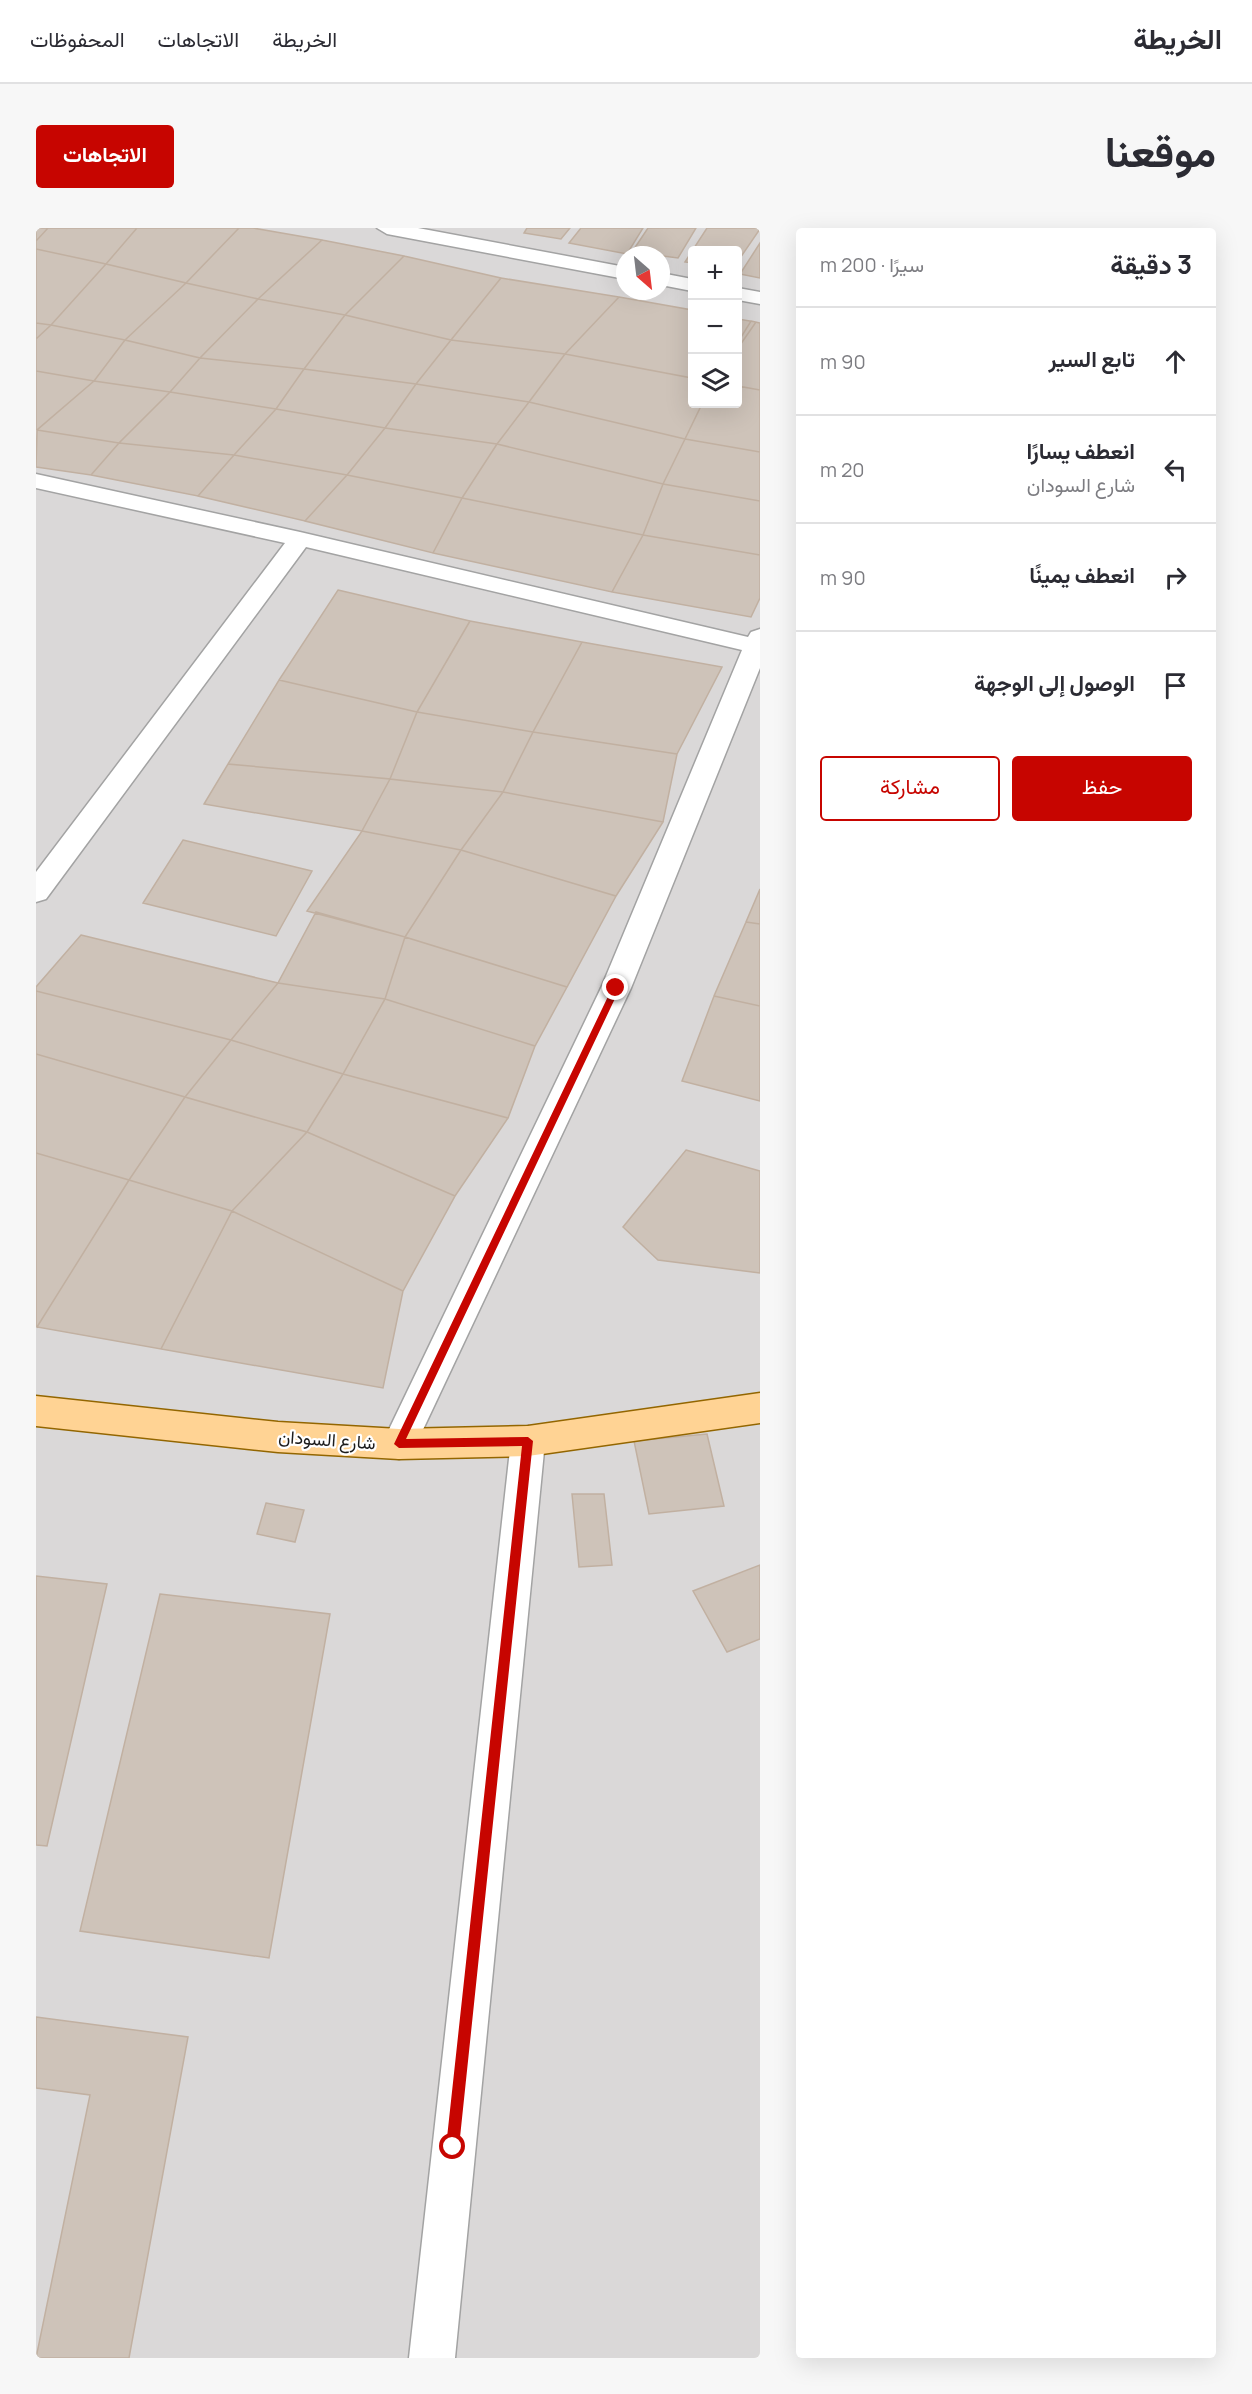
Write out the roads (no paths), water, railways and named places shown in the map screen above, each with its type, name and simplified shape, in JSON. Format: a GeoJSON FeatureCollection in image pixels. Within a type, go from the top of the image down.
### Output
{"type":"FeatureCollection","features":[{"type":"Feature","properties":{"kind":"main road","name":"شارع السودان"},"geometry":{"type":"LineString","coordinates":[[36,1411],[278,1437],[399,1444],[528,1441],[760,1408]]}},
{"type":"Feature","properties":{"kind":"street"},"geometry":{"type":"LineString","coordinates":[[387,228],[616,271]]}},
{"type":"Feature","properties":{"kind":"street"},"geometry":{"type":"LineString","coordinates":[[670,281],[688,284]]}},
{"type":"Feature","properties":{"kind":"street"},"geometry":{"type":"LineString","coordinates":[[742,295],[760,298]]}},
{"type":"Feature","properties":{"kind":"street"},"geometry":{"type":"LineString","coordinates":[[36,481],[758,642],[616,988],[399,1444]]}},
{"type":"Feature","properties":{"kind":"street"},"geometry":{"type":"LineString","coordinates":[[36,892],[300,539]]}},
{"type":"Feature","properties":{"kind":"street"},"geometry":{"type":"LineString","coordinates":[[432,2358],[528,1441]]}}]}
